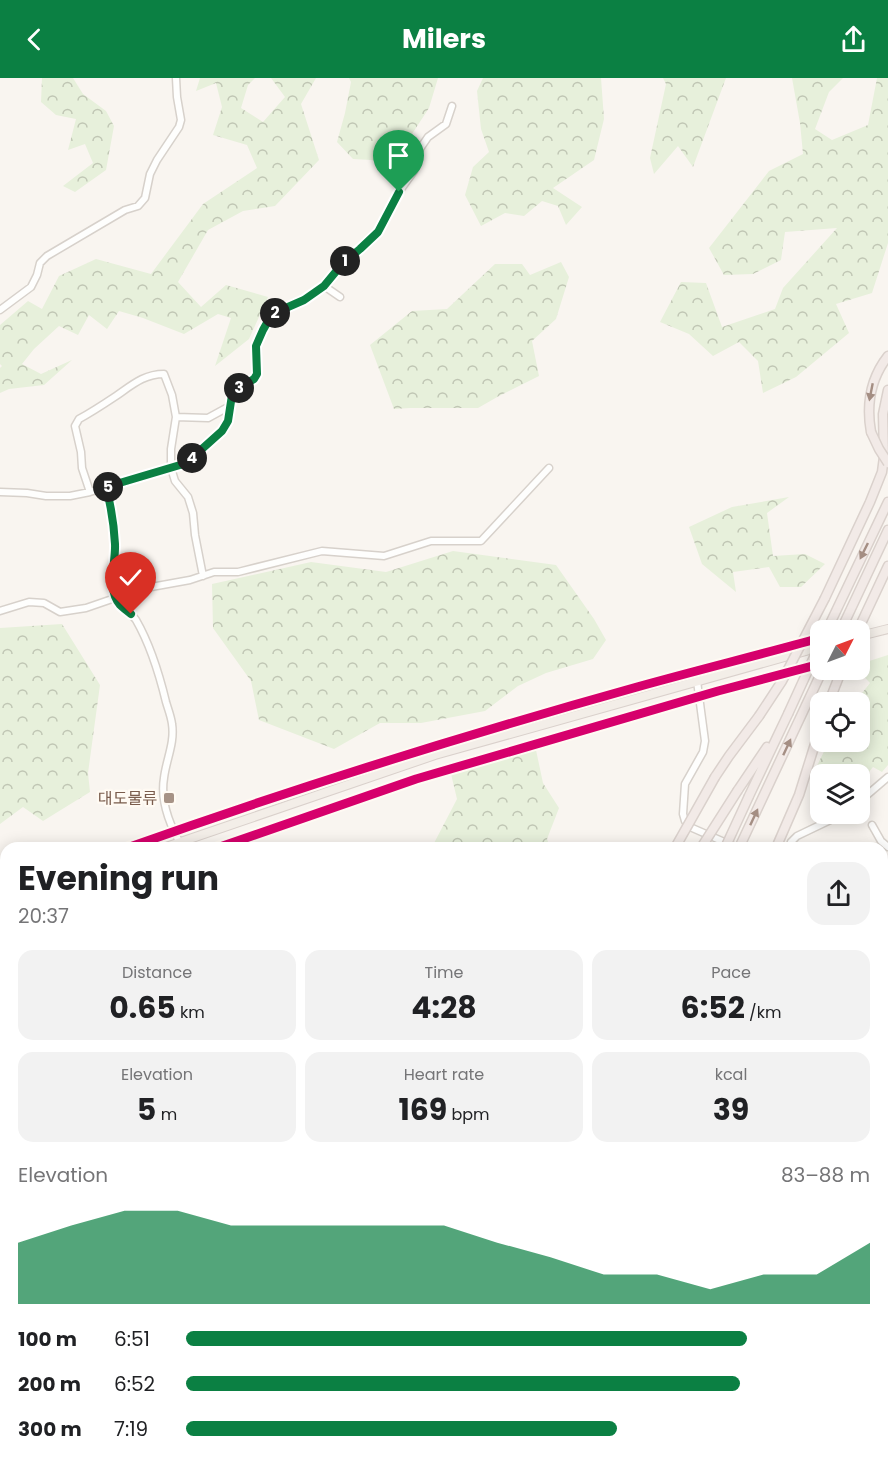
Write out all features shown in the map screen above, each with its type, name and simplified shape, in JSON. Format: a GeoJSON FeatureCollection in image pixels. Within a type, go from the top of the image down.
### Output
{"type":"FeatureCollection","features":[{"type":"Feature","properties":{"kind":"highway"},"geometry":{"type":"LineString","coordinates":[[888,356],[877,372],[870,393],[869,414],[871,432],[888,463]]}},
{"type":"Feature","properties":{"kind":"highway"},"geometry":{"type":"LineString","coordinates":[[678,842],[715,777],[783,681],[870,502],[882,472],[883,414],[888,390]]}},
{"type":"Feature","properties":{"kind":"highway"},"geometry":{"type":"LineString","coordinates":[[832,620],[888,502]]}},
{"type":"Feature","properties":{"kind":"highway"},"geometry":{"type":"LineString","coordinates":[[846,620],[888,530]]}},
{"type":"Feature","properties":{"kind":"highway"},"geometry":{"type":"LineString","coordinates":[[863,620],[888,566]]}},
{"type":"Feature","properties":{"kind":"highway"},"geometry":{"type":"LineString","coordinates":[[728,842],[810,667]]}},
{"type":"Feature","properties":{"kind":"highway"},"geometry":{"type":"LineString","coordinates":[[742,842],[818,680]]}},
{"type":"Feature","properties":{"kind":"highway"},"geometry":{"type":"LineString","coordinates":[[705,842],[782,727]]}},
{"type":"Feature","properties":{"kind":"highway"},"geometry":{"type":"LineString","coordinates":[[779,842],[799,795],[812,752]]}},
{"type":"Feature","properties":{"kind":"main road"},"geometry":{"type":"LineString","coordinates":[[870,634],[888,629]]}},
{"type":"Feature","properties":{"kind":"main road"},"geometry":{"type":"LineString","coordinates":[[189,842],[435,754],[597,711],[810,648]]}},
{"type":"Feature","properties":{"kind":"street"},"geometry":{"type":"LineString","coordinates":[[0,310],[31,287],[38,275],[40,263],[47,256],[125,210],[138,206],[145,198],[150,174],[181,120],[176,78]]}},
{"type":"Feature","properties":{"kind":"street"},"geometry":{"type":"LineString","coordinates":[[0,492],[70,496],[171,468],[187,461],[222,431],[228,421],[232,395],[237,389],[254,379],[257,374],[256,346],[272,314],[304,300],[324,286],[343,263],[378,232],[399,192],[414,171],[415,156],[428,137],[446,124],[452,106]]}},
{"type":"Feature","properties":{"kind":"street"},"geometry":{"type":"LineString","coordinates":[[324,286],[340,297]]}},
{"type":"Feature","properties":{"kind":"street"},"geometry":{"type":"LineString","coordinates":[[90,492],[85,480],[76,433],[75,426],[79,419],[138,380],[147,376],[164,374],[172,394],[176,417],[171,449],[171,468],[175,481],[188,497],[193,513],[203,576]]}},
{"type":"Feature","properties":{"kind":"street"},"geometry":{"type":"LineString","coordinates":[[176,417],[208,418],[230,406]]}},
{"type":"Feature","properties":{"kind":"street"},"geometry":{"type":"LineString","coordinates":[[0,611],[29,602],[44,603],[60,612],[86,608],[129,591],[190,580],[214,572],[238,572],[322,551],[384,555],[431,542],[481,540],[549,468]]}},
{"type":"Feature","properties":{"kind":"street"},"geometry":{"type":"LineString","coordinates":[[106,487],[113,516],[116,547],[112,577],[116,598],[136,620],[153,655],[172,723],[172,740],[163,779],[166,809],[179,842]]}},
{"type":"Feature","properties":{"kind":"street"},"geometry":{"type":"LineString","coordinates":[[697,681],[705,741],[704,752],[685,784],[683,814],[690,827],[725,842]]}},
{"type":"Feature","properties":{"kind":"street"},"geometry":{"type":"LineString","coordinates":[[870,792],[888,777]]}},
{"type":"Feature","properties":{"kind":"street"},"geometry":{"type":"LineString","coordinates":[[791,842],[797,836],[822,824]]}},
{"type":"Feature","properties":{"kind":"street"},"geometry":{"type":"LineString","coordinates":[[873,825],[882,842]]}},
{"type":"Feature","properties":{"kind":"green space"},"geometry":{"type":"Polygon","coordinates":[[[42,78],[73,78],[83,94],[106,111],[114,126],[106,170],[75,192],[63,186],[93,163],[85,144],[68,150],[76,119],[56,115],[41,102],[42,78]]]}},
{"type":"Feature","properties":{"kind":"green space"},"geometry":{"type":"Polygon","coordinates":[[[200,78],[255,78],[248,85],[241,108],[263,122],[285,97],[271,78],[316,78],[301,104],[319,160],[275,206],[243,211],[208,230],[178,282],[201,307],[226,285],[268,297],[249,339],[215,366],[231,318],[218,314],[184,334],[119,311],[107,329],[89,315],[78,335],[59,326],[34,349],[22,364],[41,374],[72,360],[44,385],[9,389],[0,393],[0,368],[2,366],[0,364],[0,325],[28,301],[42,309],[59,276],[96,259],[151,274],[203,204],[257,168],[247,145],[213,135],[222,107],[216,83],[196,91],[200,78]]]}},
{"type":"Feature","properties":{"kind":"green space"},"geometry":{"type":"Polygon","coordinates":[[[349,78],[438,78],[429,108],[410,137],[393,144],[389,161],[353,159],[337,142],[351,82],[349,78]]]}},
{"type":"Feature","properties":{"kind":"green space"},"geometry":{"type":"Polygon","coordinates":[[[483,78],[601,78],[604,119],[594,160],[553,188],[582,207],[566,225],[558,206],[542,201],[524,216],[505,213],[481,226],[465,195],[473,167],[489,152],[481,129],[477,91],[483,78]]]}},
{"type":"Feature","properties":{"kind":"green space"},"geometry":{"type":"Polygon","coordinates":[[[663,78],[726,78],[693,167],[678,146],[654,174],[650,158],[666,84],[663,78]]]}},
{"type":"Feature","properties":{"kind":"green space"},"geometry":{"type":"Polygon","coordinates":[[[792,78],[843,78],[829,92],[815,129],[832,140],[868,125],[877,78],[888,78],[888,243],[872,293],[836,304],[849,333],[796,377],[763,393],[758,361],[739,342],[713,356],[689,334],[660,322],[681,282],[706,283],[722,327],[775,309],[783,288],[837,228],[785,232],[781,260],[753,274],[724,275],[709,248],[769,171],[803,154],[792,78]]]}},
{"type":"Feature","properties":{"kind":"green space"},"geometry":{"type":"Polygon","coordinates":[[[561,262],[569,277],[556,319],[532,341],[539,376],[478,408],[394,409],[370,345],[412,311],[447,309],[495,264],[522,264],[530,275],[561,262]]]}},
{"type":"Feature","properties":{"kind":"green space"},"geometry":{"type":"Polygon","coordinates":[[[789,497],[767,513],[773,556],[805,554],[825,564],[801,587],[780,587],[769,567],[733,572],[736,592],[702,564],[689,527],[732,507],[789,497]]]}},
{"type":"Feature","properties":{"kind":"green space"},"geometry":{"type":"Polygon","coordinates":[[[453,551],[556,565],[606,640],[593,659],[546,673],[518,686],[485,711],[421,723],[380,723],[334,749],[259,720],[251,681],[213,628],[212,584],[311,562],[386,572],[453,551]]]}},
{"type":"Feature","properties":{"kind":"green space"},"geometry":{"type":"Polygon","coordinates":[[[62,624],[100,685],[88,773],[90,792],[43,821],[23,807],[0,824],[0,628],[62,624]]]}},
{"type":"Feature","properties":{"kind":"green space"},"geometry":{"type":"Polygon","coordinates":[[[888,655],[888,765],[882,772],[873,767],[870,771],[870,764],[818,764],[824,752],[870,752],[870,692],[863,692],[870,683],[867,680],[870,680],[870,661],[888,655]]]}},
{"type":"Feature","properties":{"kind":"green space"},"geometry":{"type":"Polygon","coordinates":[[[536,750],[543,783],[559,808],[547,839],[548,842],[435,842],[457,799],[451,774],[536,750]]]}},
{"type":"Feature","properties":{"kind":"cycle path"},"geometry":{"type":"LineString","coordinates":[[144,842],[253,804],[444,743],[637,687],[810,641]]}},
{"type":"Feature","properties":{"kind":"cycle path"},"geometry":{"type":"LineString","coordinates":[[234,842],[416,779],[718,691],[810,667]]}},
{"type":"Feature","properties":{"kind":"place","name":"대도물류"},"geometry":{"type":"Point","coordinates":[169,798]}},
{"type":"Feature","properties":{"kind":"route"},"geometry":{"type":"LineString","coordinates":[[131,614],[120,605],[116,598],[112,577],[116,547],[113,516],[106,487],[180,465],[193,457],[222,431],[228,421],[232,395],[237,389],[254,379],[257,374],[256,346],[272,314],[304,300],[324,286],[343,263],[378,232],[399,192]]}}]}
